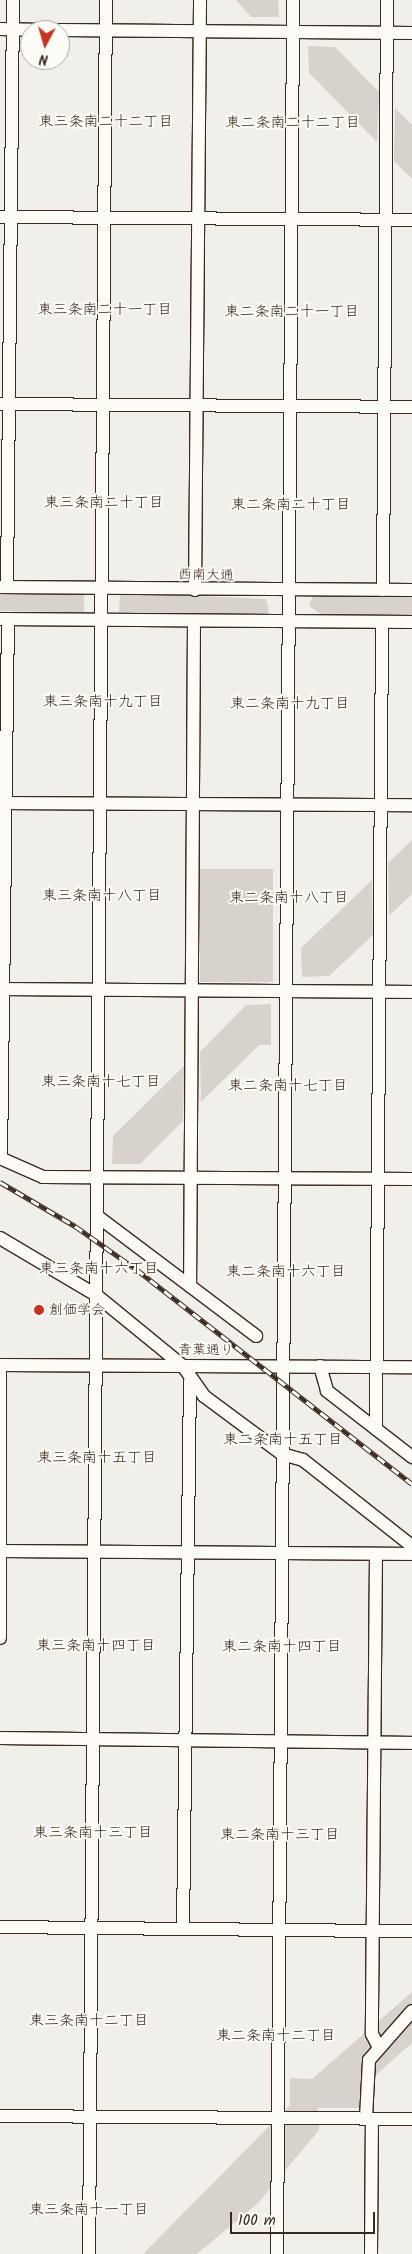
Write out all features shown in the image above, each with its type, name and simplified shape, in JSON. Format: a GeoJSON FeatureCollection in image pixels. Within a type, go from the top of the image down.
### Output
{"type":"FeatureCollection","features":[{"type":"Feature","properties":{"kind":"street"},"geometry":{"type":"LineString","coordinates":[[4,587],[6,29],[13,0]]}},
{"type":"Feature","properties":{"kind":"street"},"geometry":{"type":"LineString","coordinates":[[89,2254],[106,0]]}},
{"type":"Feature","properties":{"kind":"street"},"geometry":{"type":"LineString","coordinates":[[195,590],[200,0]]}},
{"type":"Feature","properties":{"kind":"street"},"geometry":{"type":"LineString","coordinates":[[277,2254],[280,1553],[284,1365],[293,0]]}},
{"type":"Feature","properties":{"kind":"street"},"geometry":{"type":"LineString","coordinates":[[382,590],[387,220],[387,0]]}},
{"type":"Feature","properties":{"kind":"street"},"geometry":{"type":"LineString","coordinates":[[6,29],[20,29]]}},
{"type":"Feature","properties":{"kind":"street"},"geometry":{"type":"LineString","coordinates":[[70,30],[412,33]]}},
{"type":"Feature","properties":{"kind":"street"},"geometry":{"type":"LineString","coordinates":[[6,217],[412,220]]}},
{"type":"Feature","properties":{"kind":"street"},"geometry":{"type":"LineString","coordinates":[[5,404],[412,407]]}},
{"type":"Feature","properties":{"kind":"street","name":"西南大通"},"geometry":{"type":"LineString","coordinates":[[4,587],[195,590],[412,590]]}},
{"type":"Feature","properties":{"kind":"street"},"geometry":{"type":"LineString","coordinates":[[412,622],[4,619],[3,989],[0,1158],[44,1177],[412,1179]]}},
{"type":"Feature","properties":{"kind":"street"},"geometry":{"type":"LineString","coordinates":[[190,1286],[194,621]]}},
{"type":"Feature","properties":{"kind":"street"},"geometry":{"type":"LineString","coordinates":[[376,1429],[382,622]]}},
{"type":"Feature","properties":{"kind":"street"},"geometry":{"type":"LineString","coordinates":[[4,803],[412,805]]}},
{"type":"Feature","properties":{"kind":"street"},"geometry":{"type":"LineString","coordinates":[[3,989],[412,992]]}},
{"type":"Feature","properties":{"kind":"street"},"geometry":{"type":"LineString","coordinates":[[97,1216],[256,1336]]}},
{"type":"Feature","properties":{"kind":"street"},"geometry":{"type":"LineString","coordinates":[[0,1238],[96,1295],[183,1366],[190,1381],[183,1929]]}},
{"type":"Feature","properties":{"kind":"street"},"geometry":{"type":"LineString","coordinates":[[0,1364],[0,1638]]}},
{"type":"Feature","properties":{"kind":"street","name":"青葉通り"},"geometry":{"type":"LineString","coordinates":[[0,1364],[412,1367]]}},
{"type":"Feature","properties":{"kind":"street"},"geometry":{"type":"LineString","coordinates":[[320,1366],[327,1391],[412,1457]]}},
{"type":"Feature","properties":{"kind":"street"},"geometry":{"type":"LineString","coordinates":[[190,1381],[282,1454],[303,1460],[412,1546]]}},
{"type":"Feature","properties":{"kind":"street"},"geometry":{"type":"LineString","coordinates":[[0,1551],[412,1554]]}},
{"type":"Feature","properties":{"kind":"street"},"geometry":{"type":"LineString","coordinates":[[376,1554],[372,2034],[379,2048]]}},
{"type":"Feature","properties":{"kind":"street"},"geometry":{"type":"LineString","coordinates":[[0,1738],[185,1742],[412,1742]]}},
{"type":"Feature","properties":{"kind":"street"},"geometry":{"type":"LineString","coordinates":[[0,1928],[412,1931]]}},
{"type":"Feature","properties":{"kind":"street"},"geometry":{"type":"LineString","coordinates":[[371,2254],[369,2060],[412,2011]]}},
{"type":"Feature","properties":{"kind":"street"},"geometry":{"type":"LineString","coordinates":[[0,2116],[412,2119]]}},
{"type":"Feature","properties":{"kind":"shaded area"},"geometry":{"type":"Polygon","coordinates":[[[236,0],[278,0],[279,17],[251,17],[236,0]]]}},
{"type":"Feature","properties":{"kind":"shaded area"},"geometry":{"type":"Polygon","coordinates":[[[308,46],[335,47],[379,92],[377,142],[309,73],[308,46]]]}},
{"type":"Feature","properties":{"kind":"shaded area"},"geometry":{"type":"Polygon","coordinates":[[[395,108],[412,125],[412,179],[394,161],[395,108]]]}},
{"type":"Feature","properties":{"kind":"shaded area"},"geometry":{"type":"Polygon","coordinates":[[[0,592],[84,593],[84,612],[0,611],[0,592]]]}},
{"type":"Feature","properties":{"kind":"shaded area"},"geometry":{"type":"Polygon","coordinates":[[[120,593],[266,599],[269,612],[265,616],[119,614],[120,593]]]}},
{"type":"Feature","properties":{"kind":"shaded area"},"geometry":{"type":"Polygon","coordinates":[[[314,594],[412,595],[412,616],[321,614],[309,606],[314,594]]]}},
{"type":"Feature","properties":{"kind":"shaded area"},"geometry":{"type":"Polygon","coordinates":[[[412,840],[412,894],[389,916],[388,863],[412,840]]]}},
{"type":"Feature","properties":{"kind":"shaded area"},"geometry":{"type":"Polygon","coordinates":[[[200,869],[273,869],[273,982],[200,982],[200,869]]]}},
{"type":"Feature","properties":{"kind":"shaded area"},"geometry":{"type":"Polygon","coordinates":[[[372,880],[373,935],[329,976],[302,977],[301,948],[372,880]]]}},
{"type":"Feature","properties":{"kind":"shaded area"},"geometry":{"type":"Polygon","coordinates":[[[271,1004],[271,1045],[259,1045],[201,1102],[200,1052],[246,1005],[271,1004]]]}},
{"type":"Feature","properties":{"kind":"shaded area"},"geometry":{"type":"Polygon","coordinates":[[[184,1066],[183,1121],[140,1164],[112,1164],[113,1136],[184,1066]]]}},
{"type":"Feature","properties":{"kind":"shaded area"},"geometry":{"type":"Polygon","coordinates":[[[412,1992],[412,2043],[362,2087],[361,2108],[318,2108],[319,2130],[258,2203],[197,2254],[143,2254],[290,2105],[290,2078],[312,2079],[412,1992]]]}},
{"type":"Feature","properties":{"kind":"railway"},"geometry":{"type":"LineString","coordinates":[[0,1182],[75,1226],[136,1269],[412,1484]]}},
{"type":"Feature","properties":{"kind":"place","name":"創価学会"},"geometry":{"type":"Point","coordinates":[39,1310]}},
{"type":"Feature","properties":{"kind":"district","name":"東三条南二十二丁目"},"geometry":{"type":"Point","coordinates":[106,123]}},
{"type":"Feature","properties":{"kind":"district","name":"東二条南二十二丁目"},"geometry":{"type":"Point","coordinates":[293,124]}},
{"type":"Feature","properties":{"kind":"district","name":"東三条南二十一丁目"},"geometry":{"type":"Point","coordinates":[105,311]}},
{"type":"Feature","properties":{"kind":"district","name":"東二条南二十一丁目"},"geometry":{"type":"Point","coordinates":[292,313]}},
{"type":"Feature","properties":{"kind":"district","name":"東三条南二十丁目"},"geometry":{"type":"Point","coordinates":[104,504]}},
{"type":"Feature","properties":{"kind":"district","name":"東二条南二十丁目"},"geometry":{"type":"Point","coordinates":[291,506]}},
{"type":"Feature","properties":{"kind":"district","name":"東三条南十九丁目"},"geometry":{"type":"Point","coordinates":[103,703]}},
{"type":"Feature","properties":{"kind":"district","name":"東二条南十九丁目"},"geometry":{"type":"Point","coordinates":[290,705]}},
{"type":"Feature","properties":{"kind":"district","name":"東三条南十八丁目"},"geometry":{"type":"Point","coordinates":[102,897]}},
{"type":"Feature","properties":{"kind":"district","name":"東二条南十八丁目"},"geometry":{"type":"Point","coordinates":[289,899]}},
{"type":"Feature","properties":{"kind":"district","name":"東三条南十七丁目"},"geometry":{"type":"Point","coordinates":[101,1083]}},
{"type":"Feature","properties":{"kind":"district","name":"東二条南十七丁目"},"geometry":{"type":"Point","coordinates":[288,1087]}},
{"type":"Feature","properties":{"kind":"district","name":"東三条南十六丁目"},"geometry":{"type":"Point","coordinates":[99,1270]}},
{"type":"Feature","properties":{"kind":"district","name":"東二条南十六丁目"},"geometry":{"type":"Point","coordinates":[286,1273]}},
{"type":"Feature","properties":{"kind":"district","name":"東二条南十五丁目"},"geometry":{"type":"Point","coordinates":[283,1441]}},
{"type":"Feature","properties":{"kind":"district","name":"東三条南十五丁目"},"geometry":{"type":"Point","coordinates":[97,1459]}},
{"type":"Feature","properties":{"kind":"district","name":"東三条南十四丁目"},"geometry":{"type":"Point","coordinates":[96,1647]}},
{"type":"Feature","properties":{"kind":"district","name":"東二条南十四丁目"},"geometry":{"type":"Point","coordinates":[282,1648]}},
{"type":"Feature","properties":{"kind":"district","name":"東三条南十三丁目"},"geometry":{"type":"Point","coordinates":[93,1834]}},
{"type":"Feature","properties":{"kind":"district","name":"東二条南十三丁目"},"geometry":{"type":"Point","coordinates":[280,1836]}},
{"type":"Feature","properties":{"kind":"district","name":"東三条南十二丁目"},"geometry":{"type":"Point","coordinates":[89,2022]}},
{"type":"Feature","properties":{"kind":"district","name":"東二条南十二丁目"},"geometry":{"type":"Point","coordinates":[276,2037]}},
{"type":"Feature","properties":{"kind":"district","name":"東三条南十一丁目"},"geometry":{"type":"Point","coordinates":[89,2211]}}]}
